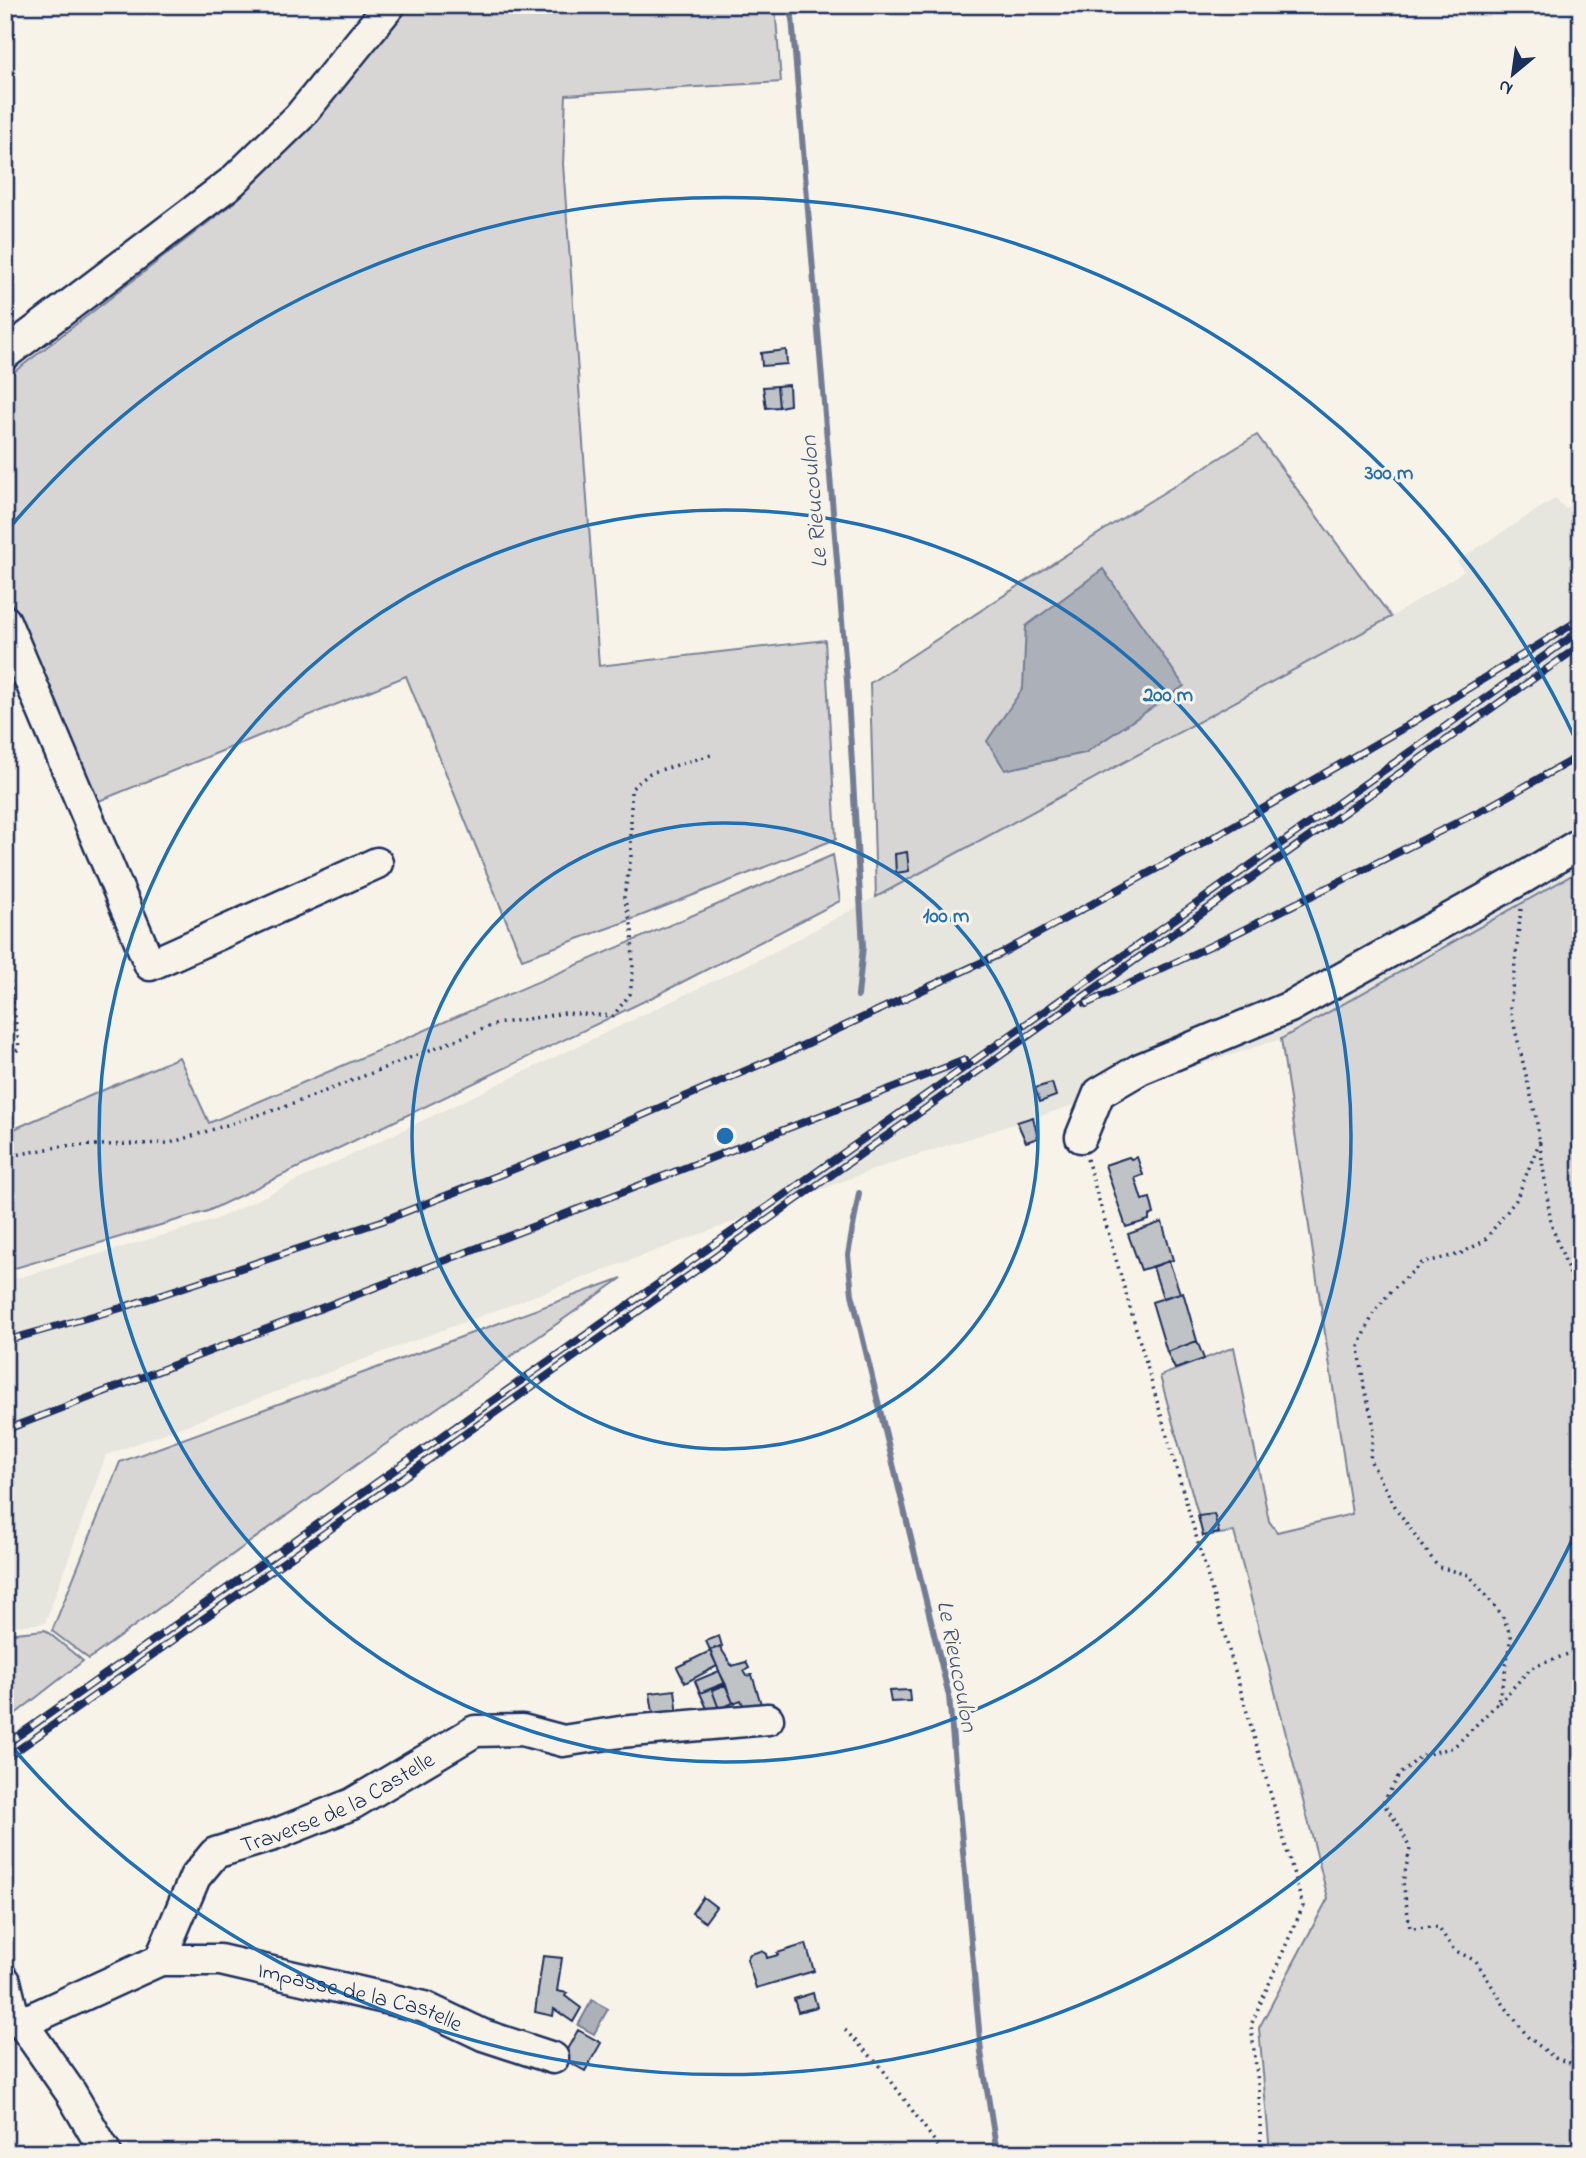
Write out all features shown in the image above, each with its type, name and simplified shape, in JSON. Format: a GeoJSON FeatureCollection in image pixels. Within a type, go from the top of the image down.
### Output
{"type":"FeatureCollection","features":[{"type":"Feature","properties":{"kind":"street"},"geometry":{"type":"LineString","coordinates":[[5,354],[232,181],[299,117],[390,5]]}},
{"type":"Feature","properties":{"kind":"street"},"geometry":{"type":"LineString","coordinates":[[5,621],[150,965],[377,863]]}},
{"type":"Feature","properties":{"kind":"street"},"geometry":{"type":"LineString","coordinates":[[1081,1137],[1099,1093],[1140,1069],[1290,1007],[1581,843]]}},
{"type":"Feature","properties":{"kind":"street","name":"Traverse de la Castelle"},"geometry":{"type":"LineString","coordinates":[[160,1960],[195,1877],[215,1853],[274,1835],[352,1804],[475,1731],[522,1730],[563,1741],[620,1732],[768,1719]]}},
{"type":"Feature","properties":{"kind":"street"},"geometry":{"type":"LineString","coordinates":[[22,2022],[160,1960]]}},
{"type":"Feature","properties":{"kind":"street","name":"Impasse de la Castelle"},"geometry":{"type":"LineString","coordinates":[[160,1960],[220,1960],[424,2007],[483,2035],[553,2058]]}},
{"type":"Feature","properties":{"kind":"street"},"geometry":{"type":"LineString","coordinates":[[5,1981],[12,2010],[71,2093],[106,2153]]}},
{"type":"Feature","properties":{"kind":"path"},"geometry":{"type":"LineString","coordinates":[[5,1157],[63,1146],[170,1143],[290,1105],[496,1024],[565,1013],[613,1016],[630,994],[633,971],[632,928],[624,897],[631,857],[631,789],[650,773],[711,755]]}},
{"type":"Feature","properties":{"kind":"path"},"geometry":{"type":"LineString","coordinates":[[1523,878],[1510,1008],[1536,1117],[1551,1224],[1581,1303]]}},
{"type":"Feature","properties":{"kind":"path"},"geometry":{"type":"LineString","coordinates":[[5,939],[19,1048],[5,1065]]}},
{"type":"Feature","properties":{"kind":"path"},"geometry":{"type":"LineString","coordinates":[[1081,1137],[1303,1906],[1251,2025],[1259,2092],[1261,2153]]}},
{"type":"Feature","properties":{"kind":"path"},"geometry":{"type":"LineString","coordinates":[[1497,1704],[1511,1636],[1502,1615],[1469,1575],[1438,1567],[1397,1510],[1370,1460],[1374,1426],[1364,1387],[1359,1347],[1374,1312],[1392,1290],[1422,1263],[1460,1254],[1484,1241],[1517,1200],[1539,1141]]}},
{"type":"Feature","properties":{"kind":"path"},"geometry":{"type":"LineString","coordinates":[[1581,1649],[1531,1668],[1454,1747],[1421,1756],[1399,1775],[1383,1803],[1401,1829],[1410,1849],[1403,1882],[1410,1928],[1438,1927],[1454,1950],[1476,1961],[1528,2037],[1555,2058],[1581,2070]]}},
{"type":"Feature","properties":{"kind":"path"},"geometry":{"type":"LineString","coordinates":[[845,2030],[881,2067],[943,2153]]}},
{"type":"Feature","properties":{"kind":"shaded area"},"geometry":{"type":"Polygon","coordinates":[[[410,5],[775,5],[781,82],[566,95],[563,164],[599,666],[825,640],[836,839],[625,922],[522,959],[406,676],[94,803],[5,587],[5,379],[236,201],[306,129],[410,5]]]}},
{"type":"Feature","properties":{"kind":"shaded area"},"geometry":{"type":"Polygon","coordinates":[[[1257,435],[1391,617],[876,897],[870,683],[1124,517],[1257,435]]]}},
{"type":"Feature","properties":{"kind":"shaded area"},"geometry":{"type":"Polygon","coordinates":[[[1556,498],[1565,509],[1581,498],[1581,870],[1281,1039],[892,1163],[106,1455],[45,1623],[5,1627],[5,1282],[215,1220],[772,953],[1391,617],[1464,571],[1457,561],[1556,498]]]}},
{"type":"Feature","properties":{"kind":"shaded area"},"geometry":{"type":"Polygon","coordinates":[[[1103,569],[1184,686],[1085,753],[1005,770],[987,741],[1023,688],[1026,626],[1103,569]]]}},
{"type":"Feature","properties":{"kind":"shaded area"},"geometry":{"type":"Polygon","coordinates":[[[833,855],[840,901],[659,994],[208,1211],[5,1271],[5,1133],[179,1057],[209,1123],[833,855]]]}},
{"type":"Feature","properties":{"kind":"shaded area"},"geometry":{"type":"Polygon","coordinates":[[[1581,870],[1581,2153],[1270,2153],[1259,2028],[1328,1898],[1234,1532],[1204,1536],[1160,1376],[1234,1347],[1269,1521],[1277,1532],[1352,1514],[1281,1039],[1581,870]]]}},
{"type":"Feature","properties":{"kind":"shaded area"},"geometry":{"type":"Polygon","coordinates":[[[622,1278],[356,1465],[89,1659],[52,1631],[120,1462],[622,1278]]]}},
{"type":"Feature","properties":{"kind":"shaded area"},"geometry":{"type":"Polygon","coordinates":[[[45,1630],[83,1661],[5,1722],[5,1634],[45,1630]]]}},
{"type":"Feature","properties":{"kind":"shaded area"},"geometry":{"type":"Polygon","coordinates":[[[592,2000],[608,2009],[594,2034],[578,2025],[592,2000]]]}},
{"type":"Feature","properties":{"kind":"building"},"geometry":{"type":"Polygon","coordinates":[[[786,350],[787,364],[762,366],[761,353],[786,350]]]}},
{"type":"Feature","properties":{"kind":"building"},"geometry":{"type":"Polygon","coordinates":[[[789,385],[790,405],[779,407],[777,386],[789,385]]]}},
{"type":"Feature","properties":{"kind":"building"},"geometry":{"type":"Polygon","coordinates":[[[777,386],[779,407],[766,408],[763,387],[777,386]]]}},
{"type":"Feature","properties":{"kind":"building"},"geometry":{"type":"Polygon","coordinates":[[[907,852],[909,871],[896,873],[895,854],[907,852]]]}},
{"type":"Feature","properties":{"kind":"building"},"geometry":{"type":"Polygon","coordinates":[[[1052,1083],[1056,1096],[1040,1102],[1035,1088],[1052,1083]]]}},
{"type":"Feature","properties":{"kind":"building"},"geometry":{"type":"Polygon","coordinates":[[[1033,1117],[1038,1138],[1026,1142],[1017,1122],[1033,1117]]]}},
{"type":"Feature","properties":{"kind":"building"},"geometry":{"type":"Polygon","coordinates":[[[1137,1157],[1143,1175],[1135,1178],[1142,1200],[1150,1198],[1154,1214],[1149,1216],[1149,1220],[1126,1227],[1105,1165],[1137,1157]]]}},
{"type":"Feature","properties":{"kind":"building"},"geometry":{"type":"Polygon","coordinates":[[[1162,1222],[1173,1260],[1141,1270],[1128,1234],[1162,1222]]]}},
{"type":"Feature","properties":{"kind":"building"},"geometry":{"type":"Polygon","coordinates":[[[1169,1261],[1180,1293],[1163,1298],[1153,1267],[1169,1261]]]}},
{"type":"Feature","properties":{"kind":"building"},"geometry":{"type":"Polygon","coordinates":[[[1183,1292],[1197,1341],[1167,1352],[1152,1302],[1183,1292]]]}},
{"type":"Feature","properties":{"kind":"building"},"geometry":{"type":"Polygon","coordinates":[[[1197,1341],[1204,1359],[1175,1369],[1167,1352],[1197,1341]]]}},
{"type":"Feature","properties":{"kind":"building"},"geometry":{"type":"Polygon","coordinates":[[[1214,1514],[1219,1533],[1203,1536],[1198,1516],[1214,1514]]]}},
{"type":"Feature","properties":{"kind":"building"},"geometry":{"type":"Polygon","coordinates":[[[719,1636],[722,1646],[710,1650],[706,1641],[719,1636]]]}},
{"type":"Feature","properties":{"kind":"building"},"geometry":{"type":"Polygon","coordinates":[[[720,1647],[732,1666],[746,1662],[749,1668],[744,1671],[747,1676],[752,1675],[762,1707],[744,1708],[741,1700],[733,1703],[710,1650],[720,1647]]]}},
{"type":"Feature","properties":{"kind":"building"},"geometry":{"type":"Polygon","coordinates":[[[710,1651],[717,1666],[685,1683],[677,1667],[710,1651]]]}},
{"type":"Feature","properties":{"kind":"building"},"geometry":{"type":"Polygon","coordinates":[[[719,1671],[725,1683],[700,1693],[695,1681],[719,1671]]]}},
{"type":"Feature","properties":{"kind":"building"},"geometry":{"type":"Polygon","coordinates":[[[725,1683],[726,1685],[712,1690],[719,1709],[709,1713],[700,1693],[725,1683]]]}},
{"type":"Feature","properties":{"kind":"building"},"geometry":{"type":"Polygon","coordinates":[[[726,1685],[733,1703],[719,1709],[712,1690],[726,1685]]]}},
{"type":"Feature","properties":{"kind":"building"},"geometry":{"type":"Polygon","coordinates":[[[675,1690],[678,1716],[654,1719],[650,1693],[675,1690]]]}},
{"type":"Feature","properties":{"kind":"building"},"geometry":{"type":"Polygon","coordinates":[[[909,1690],[910,1701],[891,1702],[889,1691],[909,1690]]]}},
{"type":"Feature","properties":{"kind":"building"},"geometry":{"type":"Polygon","coordinates":[[[703,1897],[716,1907],[705,1922],[692,1913],[703,1897]]]}},
{"type":"Feature","properties":{"kind":"building"},"geometry":{"type":"Polygon","coordinates":[[[806,1944],[814,1971],[756,1988],[747,1959],[750,1954],[761,1951],[767,1958],[806,1944]]]}},
{"type":"Feature","properties":{"kind":"building"},"geometry":{"type":"Polygon","coordinates":[[[543,1956],[562,1958],[557,1991],[567,1993],[565,1996],[581,2008],[573,2022],[554,2009],[553,2016],[535,2012],[543,1956]]]}},
{"type":"Feature","properties":{"kind":"building"},"geometry":{"type":"Polygon","coordinates":[[[813,1993],[817,2007],[798,2012],[794,1999],[813,1993]]]}},
{"type":"Feature","properties":{"kind":"building"},"geometry":{"type":"Polygon","coordinates":[[[578,2030],[601,2043],[585,2071],[562,2058],[578,2030]]]}},
{"type":"Feature","properties":{"kind":"waterway","name":"Le Rieucoulon"},"geometry":{"type":"LineString","coordinates":[[791,5],[847,681],[863,946],[858,996]]}},
{"type":"Feature","properties":{"kind":"waterway","name":"Le Rieucoulon"},"geometry":{"type":"LineString","coordinates":[[859,1193],[848,1255],[852,1294],[949,1696],[981,2052],[997,2153]]}},
{"type":"Feature","properties":{"kind":"railway"},"geometry":{"type":"LineString","coordinates":[[5,1341],[121,1308],[382,1221],[557,1152],[780,1056],[1002,953],[1200,845],[1405,727],[1581,619]]}},
{"type":"Feature","properties":{"kind":"railway"},"geometry":{"type":"LineString","coordinates":[[5,1745],[1581,630]]}},
{"type":"Feature","properties":{"kind":"railway"},"geometry":{"type":"LineString","coordinates":[[5,1759],[1581,645]]}},
{"type":"Feature","properties":{"kind":"railway"},"geometry":{"type":"LineString","coordinates":[[1086,1004],[1223,940],[1488,807],[1581,755]]}},
{"type":"Feature","properties":{"kind":"railway"},"geometry":{"type":"LineString","coordinates":[[5,1430],[965,1060]]}}]}
